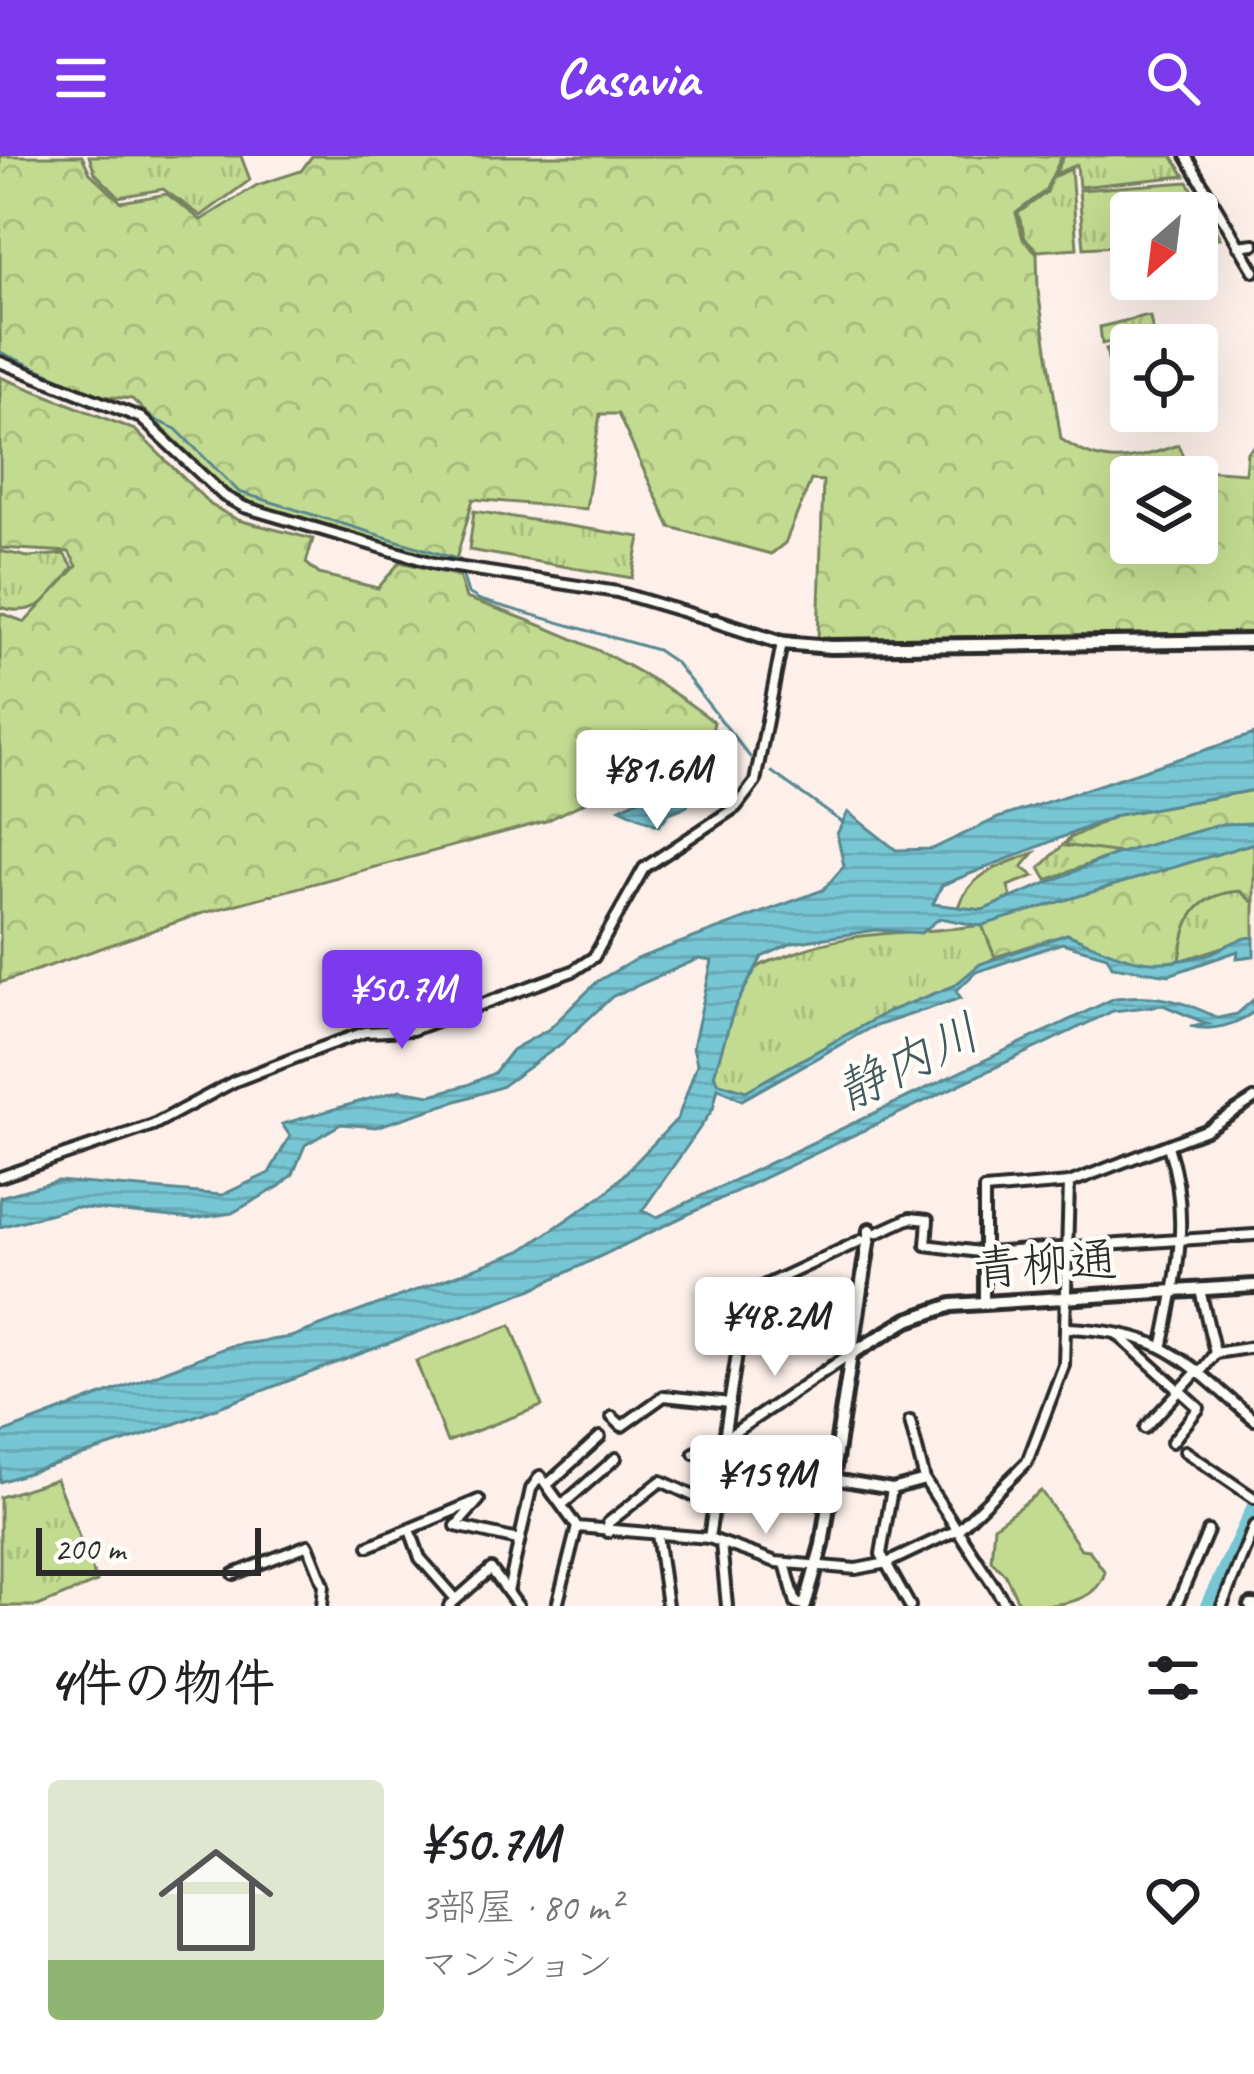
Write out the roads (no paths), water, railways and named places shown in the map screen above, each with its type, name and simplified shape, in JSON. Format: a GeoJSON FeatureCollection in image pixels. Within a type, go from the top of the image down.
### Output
{"type":"FeatureCollection","features":[{"type":"Feature","properties":{"kind":"street"},"geometry":{"type":"LineString","coordinates":[[1186,156],[1254,271]]}},
{"type":"Feature","properties":{"kind":"street"},"geometry":{"type":"LineString","coordinates":[[1238,246],[1254,244]]}},
{"type":"Feature","properties":{"kind":"street"},"geometry":{"type":"LineString","coordinates":[[0,362],[141,418],[224,496],[262,514],[437,564],[617,592],[782,643],[948,649],[1254,641]]}},
{"type":"Feature","properties":{"kind":"street"},"geometry":{"type":"LineString","coordinates":[[0,1177],[153,1125],[235,1081],[365,1032],[412,1030],[574,971],[594,957],[644,868],[718,821],[754,782],[782,643]]}},
{"type":"Feature","properties":{"kind":"street"},"geometry":{"type":"LineString","coordinates":[[984,1301],[984,1190],[1069,1184],[1206,1130],[1254,1099]]}},
{"type":"Feature","properties":{"kind":"street"},"geometry":{"type":"LineString","coordinates":[[1163,1344],[1183,1238],[1181,1192],[1168,1146]]}},
{"type":"Feature","properties":{"kind":"street"},"geometry":{"type":"LineString","coordinates":[[508,1592],[531,1490],[540,1476],[577,1527],[709,1538],[785,1563],[816,1567],[887,1563],[959,1529],[1008,1486],[1035,1447],[1064,1365],[1069,1184]]}},
{"type":"Feature","properties":{"kind":"street"},"geometry":{"type":"LineString","coordinates":[[709,1538],[746,1294],[910,1218],[928,1220],[926,1245],[986,1253],[1254,1235]]}},
{"type":"Feature","properties":{"kind":"street"},"geometry":{"type":"LineString","coordinates":[[785,1563],[796,1603],[806,1606],[833,1479],[870,1234]]}},
{"type":"Feature","properties":{"kind":"street","name":"青柳通"},"geometry":{"type":"LineString","coordinates":[[851,1354],[908,1321],[984,1301],[1254,1286]]}},
{"type":"Feature","properties":{"kind":"street"},"geometry":{"type":"LineString","coordinates":[[1200,1290],[1215,1353]]}},
{"type":"Feature","properties":{"kind":"street"},"geometry":{"type":"LineString","coordinates":[[1067,1328],[1112,1330],[1163,1344],[1254,1420]]}},
{"type":"Feature","properties":{"kind":"street"},"geometry":{"type":"LineString","coordinates":[[1112,1330],[1199,1408],[1172,1442]]}},
{"type":"Feature","properties":{"kind":"street"},"geometry":{"type":"LineString","coordinates":[[1145,1429],[1215,1353],[1254,1347]]}},
{"type":"Feature","properties":{"kind":"street"},"geometry":{"type":"LineString","coordinates":[[694,1454],[723,1440],[851,1354]]}},
{"type":"Feature","properties":{"kind":"street"},"geometry":{"type":"LineString","coordinates":[[612,1417],[622,1426],[664,1396],[730,1403]]}},
{"type":"Feature","properties":{"kind":"street"},"geometry":{"type":"LineString","coordinates":[[910,1421],[925,1480],[1007,1606]]}},
{"type":"Feature","properties":{"kind":"street"},"geometry":{"type":"LineString","coordinates":[[547,1484],[600,1437]]}},
{"type":"Feature","properties":{"kind":"street"},"geometry":{"type":"LineString","coordinates":[[1185,1451],[1252,1497]]}},
{"type":"Feature","properties":{"kind":"street"},"geometry":{"type":"LineString","coordinates":[[562,1505],[616,1458]]}},
{"type":"Feature","properties":{"kind":"street"},"geometry":{"type":"LineString","coordinates":[[833,1479],[892,1489],[925,1480]]}},
{"type":"Feature","properties":{"kind":"street"},"geometry":{"type":"LineString","coordinates":[[608,1532],[608,1523],[661,1480],[713,1505]]}},
{"type":"Feature","properties":{"kind":"street"},"geometry":{"type":"LineString","coordinates":[[892,1489],[881,1554],[910,1606]]}},
{"type":"Feature","properties":{"kind":"street"},"geometry":{"type":"LineString","coordinates":[[369,1546],[479,1500],[456,1526],[518,1540]]}},
{"type":"Feature","properties":{"kind":"street"},"geometry":{"type":"LineString","coordinates":[[1222,1606],[1254,1526]]}},
{"type":"Feature","properties":{"kind":"street"},"geometry":{"type":"LineString","coordinates":[[557,1606],[577,1527]]}},
{"type":"Feature","properties":{"kind":"street"},"geometry":{"type":"LineString","coordinates":[[410,1530],[420,1558],[452,1603],[491,1569],[518,1606]]}},
{"type":"Feature","properties":{"kind":"street"},"geometry":{"type":"LineString","coordinates":[[1175,1606],[1208,1531]]}},
{"type":"Feature","properties":{"kind":"street"},"geometry":{"type":"LineString","coordinates":[[657,1534],[667,1606]]}},
{"type":"Feature","properties":{"kind":"street"},"geometry":{"type":"LineString","coordinates":[[721,1544],[727,1606]]}},
{"type":"Feature","properties":{"kind":"street"},"geometry":{"type":"LineString","coordinates":[[234,1574],[308,1545],[324,1585],[322,1606]]}},
{"type":"Feature","properties":{"kind":"water"},"geometry":{"type":"Polygon","coordinates":[[[1254,734],[1254,790],[1118,815],[942,885],[933,904],[983,910],[1113,855],[1222,824],[1254,823],[1254,843],[980,926],[940,918],[921,933],[876,930],[793,943],[762,957],[734,1009],[714,1075],[719,1083],[746,1091],[887,1012],[954,986],[980,964],[1067,934],[1121,956],[1153,962],[1189,959],[1254,937],[1254,956],[1237,958],[1238,951],[1169,975],[1112,966],[1107,956],[1062,943],[976,972],[956,991],[961,998],[870,1028],[742,1100],[718,1088],[713,1109],[642,1211],[657,1217],[1115,998],[1168,999],[1218,1018],[1237,1014],[1254,999],[1254,1012],[1246,1017],[1207,1028],[1190,1026],[1208,1024],[1163,1005],[1113,1011],[532,1289],[145,1435],[0,1482],[0,1434],[230,1346],[291,1337],[521,1251],[607,1192],[678,1118],[697,1064],[693,1047],[712,961],[698,959],[613,996],[561,1044],[501,1087],[376,1127],[341,1124],[305,1145],[293,1174],[280,1186],[232,1213],[193,1219],[74,1207],[0,1227],[0,1197],[58,1181],[222,1195],[269,1173],[290,1136],[282,1124],[400,1090],[431,1095],[467,1085],[494,1073],[512,1050],[549,1029],[598,981],[636,959],[823,890],[844,866],[837,834],[848,812],[896,850],[932,849],[998,818],[1254,734]]]}},
{"type":"Feature","properties":{"kind":"water"},"geometry":{"type":"Polygon","coordinates":[[[687,776],[695,778],[687,806],[669,813],[659,826],[620,808],[687,776]]]}},
{"type":"Feature","properties":{"kind":"waterway"},"geometry":{"type":"LineString","coordinates":[[0,352],[176,429],[239,492],[460,560]]}},
{"type":"Feature","properties":{"kind":"waterway"},"geometry":{"type":"LineString","coordinates":[[462,574],[468,593],[480,600],[657,650],[676,663],[750,757]]}},
{"type":"Feature","properties":{"kind":"waterway"},"geometry":{"type":"LineString","coordinates":[[772,772],[843,823]]}},
{"type":"Feature","properties":{"kind":"waterway"},"geometry":{"type":"LineString","coordinates":[[1207,1606],[1254,1506]]}},
{"type":"Feature","properties":{"kind":"water label","name":"静内川"},"geometry":{"type":"Point","coordinates":[907,1061]}}]}
